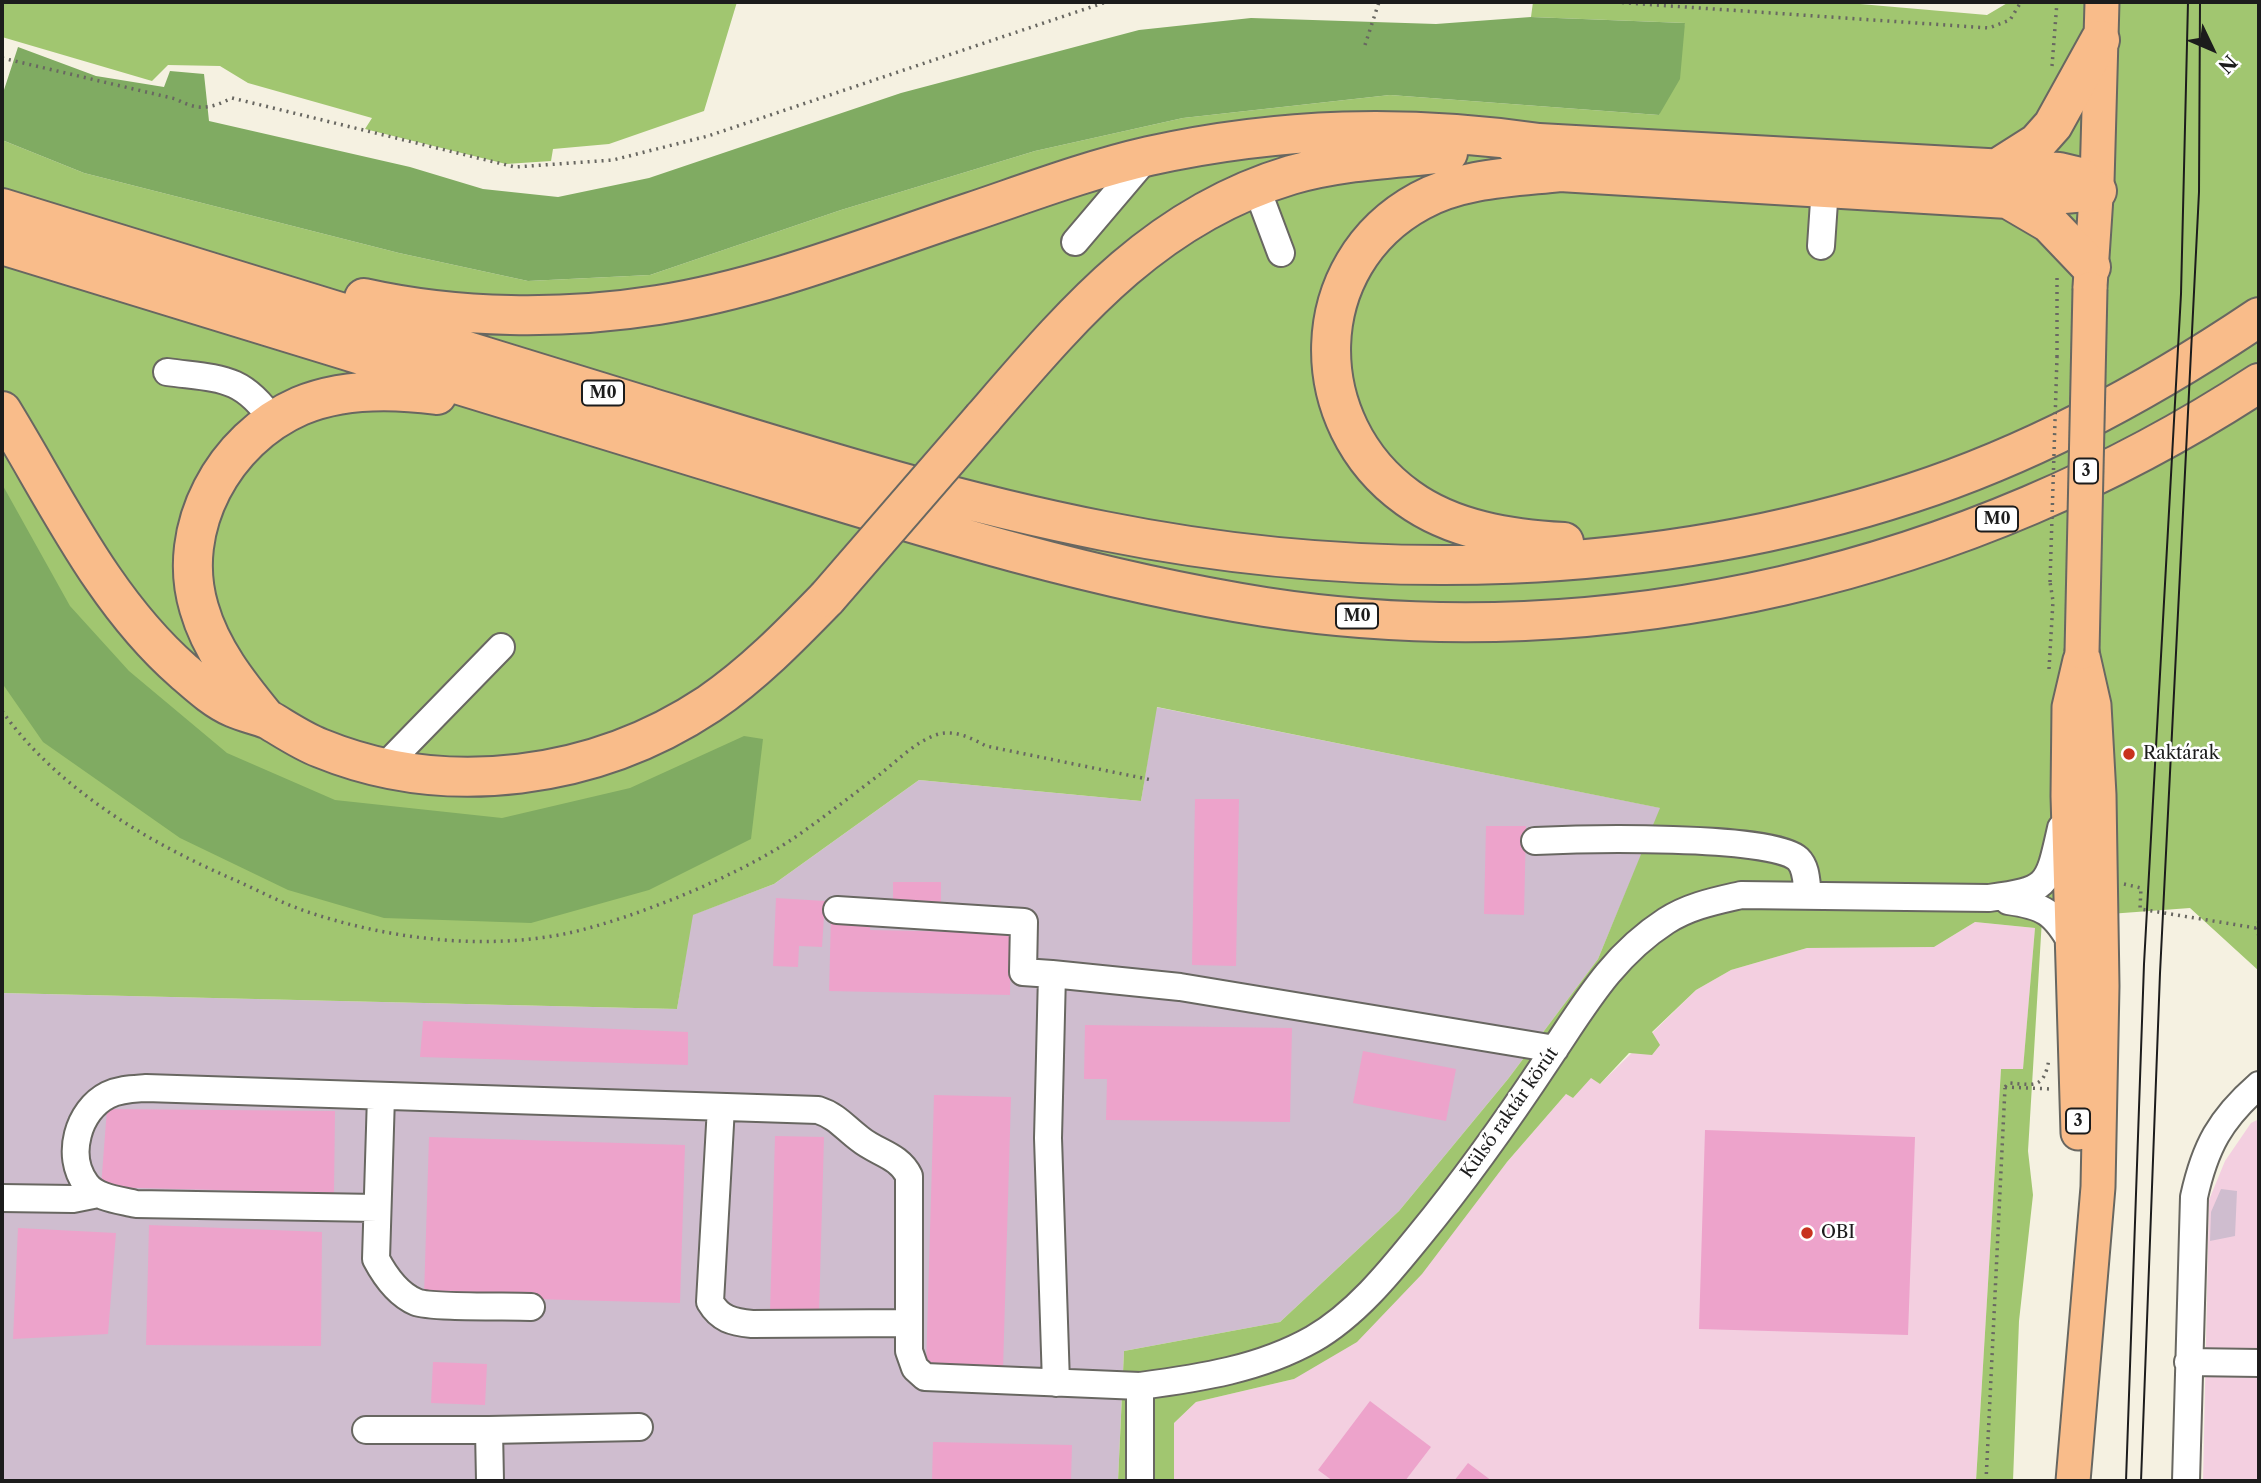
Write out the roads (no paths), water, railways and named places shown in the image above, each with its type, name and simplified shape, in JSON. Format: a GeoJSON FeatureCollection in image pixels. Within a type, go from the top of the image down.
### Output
{"type":"FeatureCollection","features":[{"type":"Feature","properties":{"kind":"highway"},"geometry":{"type":"LineString","coordinates":[[2002,184],[2053,124],[2100,40]]}},
{"type":"Feature","properties":{"kind":"highway"},"geometry":{"type":"LineString","coordinates":[[249,285],[310,286],[394,305],[442,311],[599,312],[660,305],[810,266],[1088,172],[1148,156],[1226,141],[1347,130],[1459,132],[1549,157],[1825,187],[2002,184],[2059,172],[2097,186]]}},
{"type":"Feature","properties":{"kind":"highway"},"geometry":{"type":"LineString","coordinates":[[2,411],[90,557],[145,631],[181,669],[210,694],[233,708],[266,719],[317,748],[383,768],[452,776],[518,775],[590,760],[632,745],[708,704],[744,678],[827,598],[1072,315],[1111,277],[1182,224],[1219,204],[1290,176],[1335,165],[1411,157],[1549,157],[2002,184],[2049,223],[2090,278]]}},
{"type":"Feature","properties":{"kind":"highway"},"geometry":{"type":"LineString","coordinates":[[1549,157],[1506,177],[1444,191],[1421,200],[1381,228],[1349,273],[1338,302],[1330,353],[1339,407],[1348,430],[1384,477],[1415,503],[1461,525],[1529,540],[1699,545]]}},
{"type":"Feature","properties":{"kind":"highway","name":"M0"},"geometry":{"type":"LineString","coordinates":[[2,208],[846,467],[1104,531],[1245,552],[1354,563],[1425,565],[1579,560],[1699,545],[1858,509],[1916,492],[2047,439],[2147,388],[2259,317]]}},
{"type":"Feature","properties":{"kind":"highway","name":"M0"},"geometry":{"type":"LineString","coordinates":[[2,245],[1006,550],[1177,591],[1269,608],[1351,616],[1511,621],[1713,601],[1871,564],[2060,494],[2182,431],[2259,383]]}},
{"type":"Feature","properties":{"kind":"highway"},"geometry":{"type":"LineString","coordinates":[[266,719],[218,655],[199,609],[193,583],[193,557],[208,496],[225,465],[273,421],[300,406],[349,392],[431,394],[542,411]]}},
{"type":"Feature","properties":{"kind":"main road","name":"3"},"geometry":{"type":"LineString","coordinates":[[2059,1481],[2079,1144],[2068,796],[2069,707],[2082,652],[2090,278],[2097,186],[2102,2]]}},
{"type":"Feature","properties":{"kind":"main road","name":"3"},"geometry":{"type":"LineString","coordinates":[[2073,1481],[2098,1187],[2102,972],[2099,794],[2094,705],[2082,652]]}},
{"type":"Feature","properties":{"kind":"street"},"geometry":{"type":"LineString","coordinates":[[1075,242],[1148,156]]}},
{"type":"Feature","properties":{"kind":"street"},"geometry":{"type":"LineString","coordinates":[[1821,246],[1825,187]]}},
{"type":"Feature","properties":{"kind":"street"},"geometry":{"type":"LineString","coordinates":[[1257,188],[1280,253]]}},
{"type":"Feature","properties":{"kind":"street"},"geometry":{"type":"LineString","coordinates":[[167,372],[228,380],[258,399],[273,421]]}},
{"type":"Feature","properties":{"kind":"street"},"geometry":{"type":"LineString","coordinates":[[383,768],[501,647]]}},
{"type":"Feature","properties":{"kind":"street","name":"Külső raktár körút"},"geometry":{"type":"LineString","coordinates":[[909,1323],[909,1351],[915,1367],[925,1377],[1140,1386],[1214,1376],[1278,1356],[1314,1339],[1345,1316],[1389,1272],[1443,1207],[1505,1125],[1613,964],[1669,919],[1701,904],[1741,895],[1989,898],[2029,893],[2046,880],[2053,865],[2068,796]]}},
{"type":"Feature","properties":{"kind":"street"},"geometry":{"type":"LineString","coordinates":[[1535,841],[1630,837],[1774,848],[1800,860],[1805,869],[1808,894]]}},
{"type":"Feature","properties":{"kind":"street","name":"Külső raktár körút"},"geometry":{"type":"LineString","coordinates":[[1989,898],[2041,907],[2062,926],[2072,944]]}},
{"type":"Feature","properties":{"kind":"street"},"geometry":{"type":"LineString","coordinates":[[837,910],[1024,922],[1023,972],[1180,987],[1555,1049]]}},
{"type":"Feature","properties":{"kind":"street"},"geometry":{"type":"LineString","coordinates":[[1052,974],[1048,1138],[1056,1383]]}},
{"type":"Feature","properties":{"kind":"street"},"geometry":{"type":"LineString","coordinates":[[2186,1481],[2194,1197],[2205,1152],[2217,1130],[2238,1103],[2259,1085]]}},
{"type":"Feature","properties":{"kind":"street"},"geometry":{"type":"LineString","coordinates":[[377,1208],[136,1204],[98,1194],[86,1185],[80,1170],[77,1135],[96,1103],[121,1090],[146,1088],[818,1110],[833,1115],[861,1140],[903,1163],[909,1175],[909,1323],[752,1324],[733,1322],[717,1314],[710,1302],[721,1107]]}},
{"type":"Feature","properties":{"kind":"street"},"geometry":{"type":"LineString","coordinates":[[380,1096],[376,1259],[384,1275],[418,1303],[531,1307]]}},
{"type":"Feature","properties":{"kind":"street"},"geometry":{"type":"LineString","coordinates":[[2,1198],[74,1199],[98,1194]]}},
{"type":"Feature","properties":{"kind":"street"},"geometry":{"type":"LineString","coordinates":[[2089,1481],[2091,1269]]}},
{"type":"Feature","properties":{"kind":"street"},"geometry":{"type":"LineString","coordinates":[[2188,1362],[2259,1363]]}},
{"type":"Feature","properties":{"kind":"street"},"geometry":{"type":"LineString","coordinates":[[1140,1386],[1140,1481]]}},
{"type":"Feature","properties":{"kind":"street"},"geometry":{"type":"LineString","coordinates":[[366,1430],[639,1427]]}},
{"type":"Feature","properties":{"kind":"street"},"geometry":{"type":"LineString","coordinates":[[489,1430],[490,1481]]}},
{"type":"Feature","properties":{"kind":"tram line"},"geometry":{"type":"LineString","coordinates":[[2126,1481],[2144,964],[2181,294],[2188,2]]}},
{"type":"Feature","properties":{"kind":"tram line"},"geometry":{"type":"LineString","coordinates":[[2141,1481],[2160,973],[2199,192],[2200,2]]}},
{"type":"Feature","properties":{"kind":"place","name":"Raktárak"},"geometry":{"type":"Point","coordinates":[2129,754]}},
{"type":"Feature","properties":{"kind":"place","name":"OBI"},"geometry":{"type":"Point","coordinates":[1807,1233]}}]}
